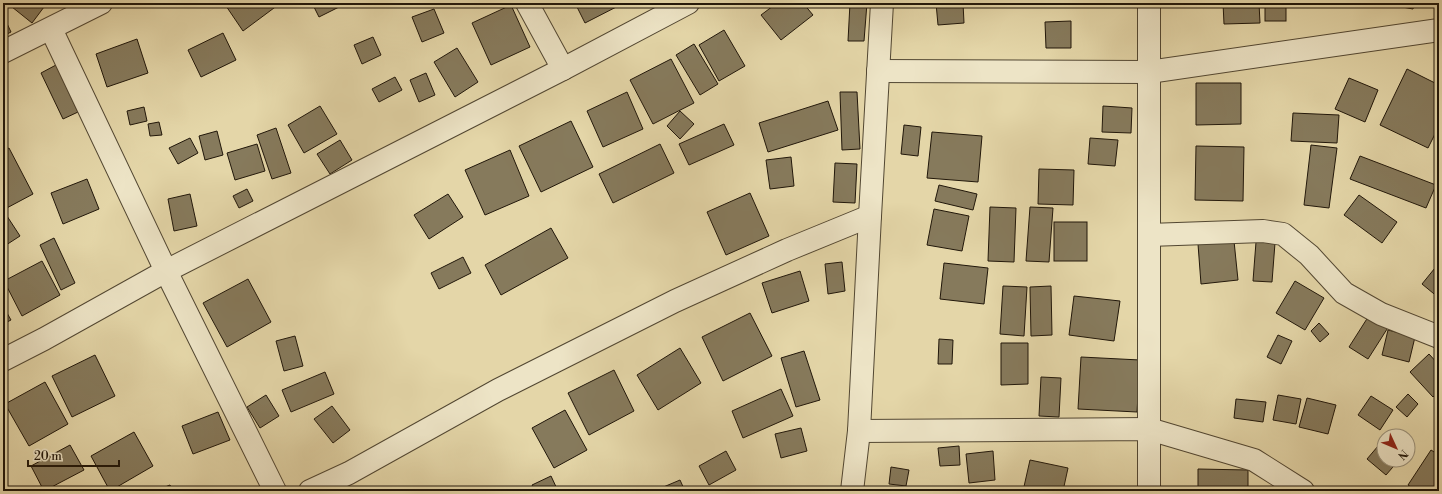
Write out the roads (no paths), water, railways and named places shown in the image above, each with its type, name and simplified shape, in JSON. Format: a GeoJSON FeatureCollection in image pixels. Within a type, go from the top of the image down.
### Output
{"type":"FeatureCollection","features":[{"type":"Feature","properties":{"kind":"street"},"geometry":{"type":"LineString","coordinates":[[3,52],[101,3]]}},
{"type":"Feature","properties":{"kind":"street"},"geometry":{"type":"LineString","coordinates":[[527,3],[563,69]]}},
{"type":"Feature","properties":{"kind":"street"},"geometry":{"type":"LineString","coordinates":[[3,360],[44,339],[166,271],[563,69],[688,3]]}},
{"type":"Feature","properties":{"kind":"street"},"geometry":{"type":"LineString","coordinates":[[852,491],[859,431],[882,3]]}},
{"type":"Feature","properties":{"kind":"street"},"geometry":{"type":"LineString","coordinates":[[1149,3],[1149,491]]}},
{"type":"Feature","properties":{"kind":"street"},"geometry":{"type":"LineString","coordinates":[[51,29],[166,271],[275,491]]}},
{"type":"Feature","properties":{"kind":"street"},"geometry":{"type":"LineString","coordinates":[[878,71],[1149,72],[1439,30]]}},
{"type":"Feature","properties":{"kind":"street"},"geometry":{"type":"LineString","coordinates":[[310,491],[349,473],[498,390],[675,301],[786,250],[870,216]]}},
{"type":"Feature","properties":{"kind":"street"},"geometry":{"type":"LineString","coordinates":[[1149,235],[1263,231],[1282,234],[1309,255],[1344,293],[1381,314],[1439,337]]}},
{"type":"Feature","properties":{"kind":"street"},"geometry":{"type":"LineString","coordinates":[[859,431],[1149,429],[1254,460],[1303,491]]}}]}
